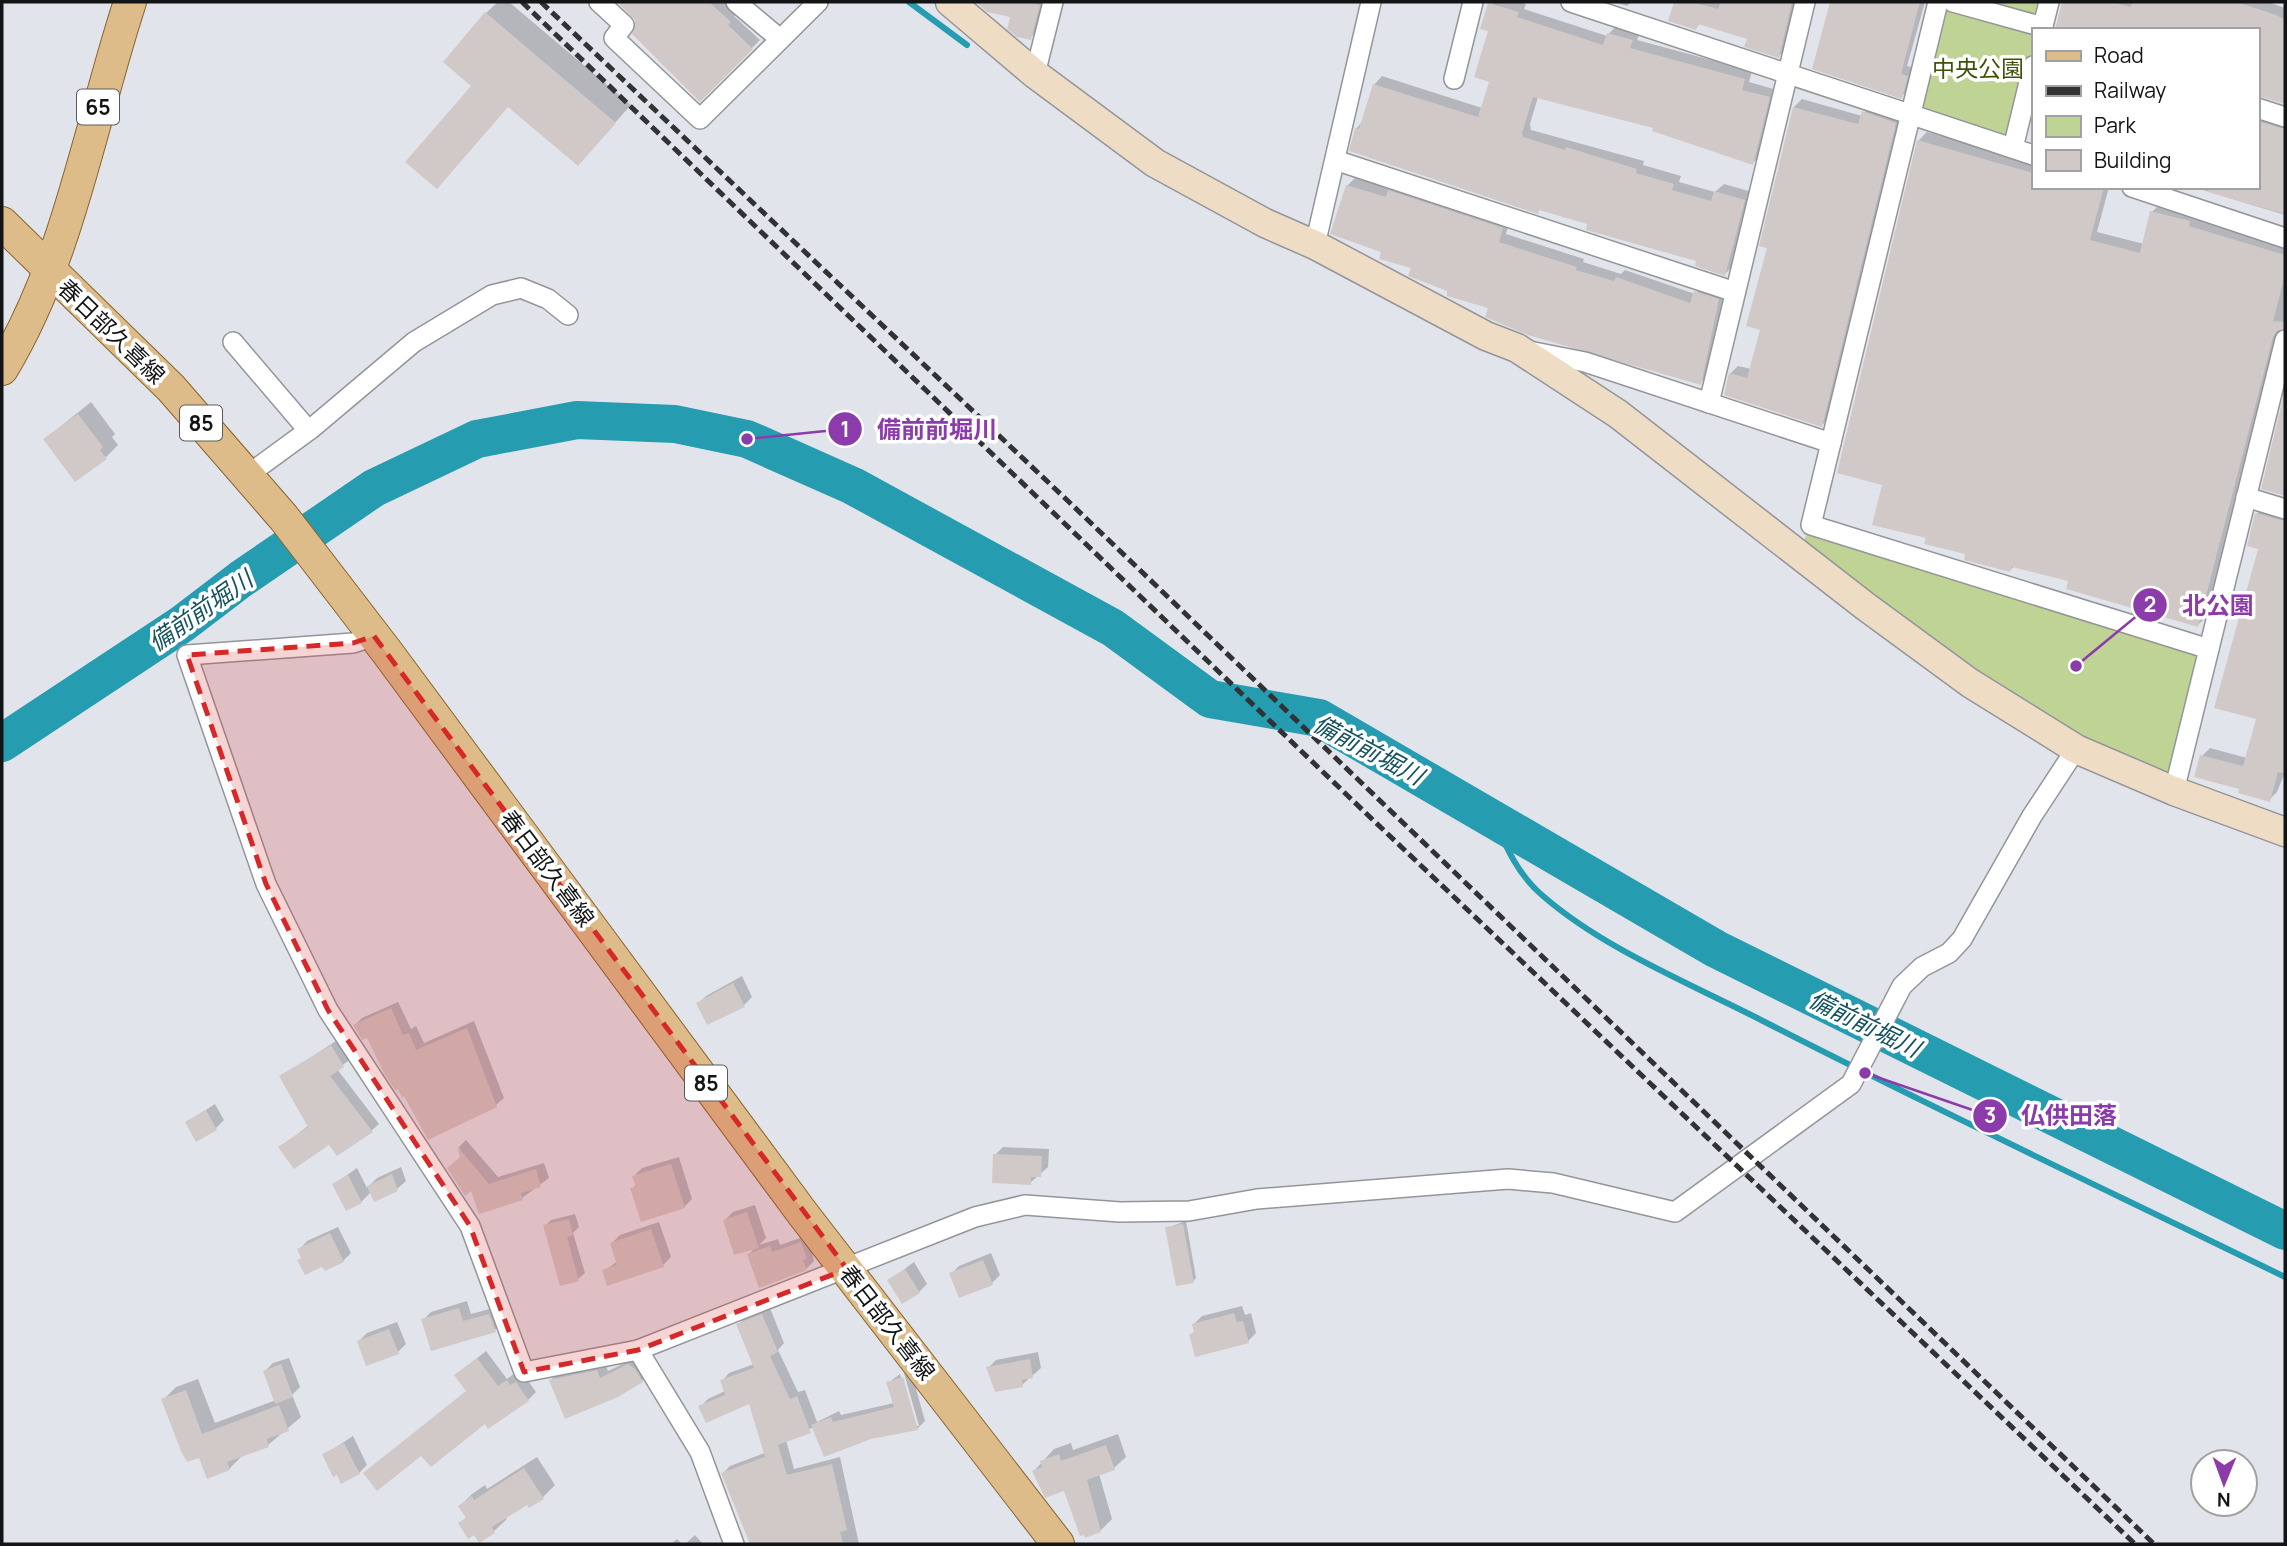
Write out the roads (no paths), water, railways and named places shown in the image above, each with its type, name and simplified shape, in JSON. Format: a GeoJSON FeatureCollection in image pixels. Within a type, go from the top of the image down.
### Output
{"type":"FeatureCollection","features":[{"type":"Feature","properties":{"kind":"main road","name":"65"},"geometry":{"type":"LineString","coordinates":[[2,369],[22,334],[49,271],[128,2]]}},
{"type":"Feature","properties":{"kind":"main road","name":"春日部久喜線"},"geometry":{"type":"LineString","coordinates":[[2,223],[171,388],[284,518],[803,1214],[1058,1544]]}},
{"type":"Feature","properties":{"kind":"street"},"geometry":{"type":"LineString","coordinates":[[599,2],[624,25],[614,38],[700,119],[818,2]]}},
{"type":"Feature","properties":{"kind":"street"},"geometry":{"type":"LineString","coordinates":[[736,2],[780,39]]}},
{"type":"Feature","properties":{"kind":"street"},"geometry":{"type":"LineString","coordinates":[[950,2],[1035,74],[1155,163],[1265,223],[1315,245],[1486,336],[1517,348],[1585,362],[1831,443]]}},
{"type":"Feature","properties":{"kind":"street"},"geometry":{"type":"LineString","coordinates":[[1035,74],[1053,2]]}},
{"type":"Feature","properties":{"kind":"street"},"geometry":{"type":"LineString","coordinates":[[1315,245],[1371,2]]}},
{"type":"Feature","properties":{"kind":"street"},"geometry":{"type":"LineString","coordinates":[[1454,79],[1473,2]]}},
{"type":"Feature","properties":{"kind":"street"},"geometry":{"type":"LineString","coordinates":[[1571,2],[2032,155]]}},
{"type":"Feature","properties":{"kind":"street"},"geometry":{"type":"LineString","coordinates":[[1709,403],[1805,2]]}},
{"type":"Feature","properties":{"kind":"street"},"geometry":{"type":"LineString","coordinates":[[1938,2],[1811,525],[2209,649]]}},
{"type":"Feature","properties":{"kind":"street"},"geometry":{"type":"LineString","coordinates":[[1953,2],[2043,28],[2049,2]]}},
{"type":"Feature","properties":{"kind":"street"},"geometry":{"type":"LineString","coordinates":[[2013,148],[2032,70]]}},
{"type":"Feature","properties":{"kind":"street"},"geometry":{"type":"LineString","coordinates":[[2259,109],[2285,117]]}},
{"type":"Feature","properties":{"kind":"street"},"geometry":{"type":"LineString","coordinates":[[1335,160],[1735,292]]}},
{"type":"Feature","properties":{"kind":"street"},"geometry":{"type":"LineString","coordinates":[[2138,189],[2285,238]]}},
{"type":"Feature","properties":{"kind":"street"},"geometry":{"type":"LineString","coordinates":[[248,474],[308,430],[414,342],[492,295],[521,288],[548,299],[568,314]]}},
{"type":"Feature","properties":{"kind":"street"},"geometry":{"type":"LineString","coordinates":[[2174,791],[2285,340]]}},
{"type":"Feature","properties":{"kind":"street"},"geometry":{"type":"LineString","coordinates":[[233,342],[308,430]]}},
{"type":"Feature","properties":{"kind":"street"},"geometry":{"type":"LineString","coordinates":[[1517,348],[1618,414],[1865,606],[1970,683],[2076,750],[2174,791],[2285,832]]}},
{"type":"Feature","properties":{"kind":"street"},"geometry":{"type":"LineString","coordinates":[[2246,496],[2285,509]]}},
{"type":"Feature","properties":{"kind":"street"},"geometry":{"type":"LineString","coordinates":[[374,636],[353,643],[187,655],[267,884],[328,1010],[470,1226],[499,1297],[524,1372],[638,1350],[975,1217],[1026,1205],[1120,1212],[1189,1211],[1257,1199],[1508,1179],[1553,1183],[1675,1212],[1851,1084],[1902,986],[1922,967],[1949,953],[1962,939],[2032,816],[2076,750]]}},
{"type":"Feature","properties":{"kind":"street"},"geometry":{"type":"LineString","coordinates":[[638,1350],[700,1452],[734,1544]]}},
{"type":"Feature","properties":{"kind":"waterway"},"geometry":{"type":"LineString","coordinates":[[909,2],[967,45]]}},
{"type":"Feature","properties":{"kind":"waterway","name":"備前前堀川"},"geometry":{"type":"LineString","coordinates":[[2,743],[182,624],[241,579],[374,488],[477,439],[577,420],[675,424],[747,439],[853,486],[1113,628],[1210,699],[1319,718],[1716,949],[2285,1231]]}},
{"type":"Feature","properties":{"kind":"waterway"},"geometry":{"type":"LineString","coordinates":[[1493,817],[1513,860],[1534,888],[1567,915],[1620,949],[1893,1087],[2285,1277]]}},
{"type":"Feature","properties":{"kind":"railway"},"geometry":{"type":"LineString","coordinates":[[522,2],[1373,820],[2135,1544]]}},
{"type":"Feature","properties":{"kind":"railway"},"geometry":{"type":"LineString","coordinates":[[541,2],[1068,501],[2154,1544]]}},
{"type":"Feature","properties":{"kind":"place","name":"備前前堀川"},"geometry":{"type":"Point","coordinates":[747,439]}},
{"type":"Feature","properties":{"kind":"place","name":"北公園"},"geometry":{"type":"Point","coordinates":[2076,666]}},
{"type":"Feature","properties":{"kind":"place","name":"仏供田落"},"geometry":{"type":"Point","coordinates":[1865,1073]}},
{"type":"Feature","properties":{"kind":"park label","name":"中央公園"},"geometry":{"type":"Point","coordinates":[1978,68]}}]}
